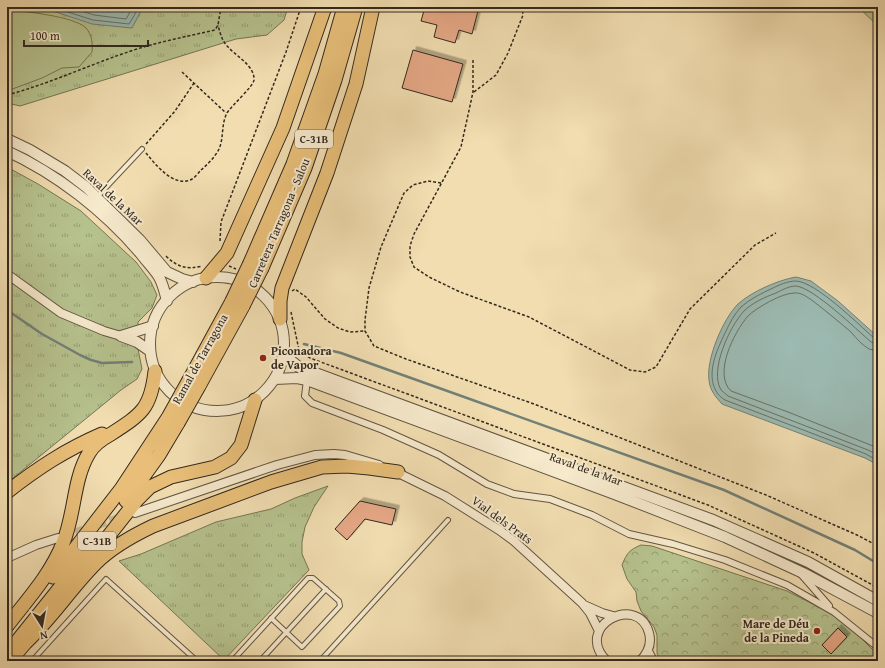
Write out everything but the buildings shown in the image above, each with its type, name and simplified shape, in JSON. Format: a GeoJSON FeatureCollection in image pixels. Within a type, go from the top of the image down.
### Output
{"type":"FeatureCollection","features":[{"type":"Feature","properties":{"kind":"highway"},"geometry":{"type":"LineString","coordinates":[[206,278],[227,253],[283,128],[325,7]]}},
{"type":"Feature","properties":{"kind":"highway","name":"Carretera Tarragona - Salou"},"geometry":{"type":"LineString","coordinates":[[256,265],[324,74],[344,7]]}},
{"type":"Feature","properties":{"kind":"highway","name":"Carretera Tarragona - Salou"},"geometry":{"type":"LineString","coordinates":[[194,383],[237,304],[304,168],[335,80],[356,7]]}},
{"type":"Feature","properties":{"kind":"highway"},"geometry":{"type":"LineString","coordinates":[[280,319],[282,288],[327,173],[349,106],[356,84],[373,7]]}},
{"type":"Feature","properties":{"kind":"highway"},"geometry":{"type":"LineString","coordinates":[[7,626],[57,558],[64,543],[77,483],[88,454],[94,445],[132,420],[146,406],[152,393],[155,370]]}},
{"type":"Feature","properties":{"kind":"highway","name":"Ramal de Tarragona"},"geometry":{"type":"LineString","coordinates":[[173,420],[194,383]]}},
{"type":"Feature","properties":{"kind":"highway"},"geometry":{"type":"LineString","coordinates":[[10,661],[128,510],[143,493],[160,481],[171,477],[215,467],[231,458],[237,452],[242,445],[246,434],[255,400]]}},
{"type":"Feature","properties":{"kind":"highway"},"geometry":{"type":"LineString","coordinates":[[7,492],[54,458],[84,442],[132,420]]}},
{"type":"Feature","properties":{"kind":"highway","name":"C-31B"},"geometry":{"type":"LineString","coordinates":[[7,635],[88,533],[173,420]]}},
{"type":"Feature","properties":{"kind":"highway","name":"C-31B"},"geometry":{"type":"LineString","coordinates":[[7,654],[116,516],[158,455],[173,420]]}},
{"type":"Feature","properties":{"kind":"highway"},"geometry":{"type":"LineString","coordinates":[[22,646],[35,635],[97,562],[120,544],[153,526],[271,482],[322,467],[347,466],[398,472]]}},
{"type":"Feature","properties":{"kind":"street","name":"Raval de la Mar"},"geometry":{"type":"LineString","coordinates":[[7,139],[30,150],[65,171],[86,187],[140,240],[167,272],[178,278],[193,282]]}},
{"type":"Feature","properties":{"kind":"street","name":"Raval de la Mar"},"geometry":{"type":"LineString","coordinates":[[7,151],[50,175],[105,217],[130,243],[156,274],[164,287],[166,300]]}},
{"type":"Feature","properties":{"kind":"street"},"geometry":{"type":"LineString","coordinates":[[7,274],[61,313],[104,331],[137,342],[150,351]]}},
{"type":"Feature","properties":{"kind":"street"},"geometry":{"type":"LineString","coordinates":[[219,277],[232,279],[250,286],[266,298],[280,319],[284,336],[284,353],[281,366],[275,379],[255,400],[237,409],[211,411],[198,409],[186,404],[170,392],[155,370],[150,351],[150,338],[156,317],[166,300],[193,282],[206,278],[219,277]]}},
{"type":"Feature","properties":{"kind":"street"},"geometry":{"type":"LineString","coordinates":[[121,336],[153,326]]}},
{"type":"Feature","properties":{"kind":"street","name":"Raval de la Mar"},"geometry":{"type":"LineString","coordinates":[[284,353],[299,367],[713,520],[808,562],[878,601]]}},
{"type":"Feature","properties":{"kind":"street","name":"Raval de la Mar"},"geometry":{"type":"LineString","coordinates":[[275,379],[297,378],[306,380],[612,493],[725,537],[798,571],[878,613]]}},
{"type":"Feature","properties":{"kind":"street"},"geometry":{"type":"LineString","coordinates":[[306,380],[305,396],[312,403],[383,430],[439,455],[487,484],[514,494],[550,499],[592,516],[629,534],[673,544],[725,560],[786,585],[834,612]]}},
{"type":"Feature","properties":{"kind":"street","name":"Vial dels Prats"},"geometry":{"type":"LineString","coordinates":[[135,513],[264,470],[315,455],[345,455],[398,472],[420,483],[460,505],[514,541],[582,603],[590,613],[599,631]]}},
{"type":"Feature","properties":{"kind":"street"},"geometry":{"type":"LineString","coordinates":[[7,558],[36,545],[58,538]]}},
{"type":"Feature","properties":{"kind":"street"},"geometry":{"type":"LineString","coordinates":[[798,571],[834,612],[875,645],[878,642]]}},
{"type":"Feature","properties":{"kind":"street","name":"Vial dels Prats"},"geometry":{"type":"LineString","coordinates":[[582,603],[602,613],[613,616]]}},
{"type":"Feature","properties":{"kind":"street"},"geometry":{"type":"LineString","coordinates":[[607,661],[600,653],[598,642],[599,631],[607,620],[613,616],[627,614],[634,616],[645,624],[650,637],[648,651],[640,661]]}},
{"type":"Feature","properties":{"kind":"street"},"geometry":{"type":"LineString","coordinates":[[648,651],[653,661]]}},
{"type":"Feature","properties":{"kind":"lane"},"geometry":{"type":"LineString","coordinates":[[97,197],[142,149]]}},
{"type":"Feature","properties":{"kind":"lane"},"geometry":{"type":"LineString","coordinates":[[320,661],[448,520]]}},
{"type":"Feature","properties":{"kind":"lane"},"geometry":{"type":"LineString","coordinates":[[234,661],[235,658],[271,618],[308,578],[313,578],[339,601],[340,606],[302,647],[271,618]]}},
{"type":"Feature","properties":{"kind":"lane"},"geometry":{"type":"LineString","coordinates":[[32,661],[106,579],[198,661]]}},
{"type":"Feature","properties":{"kind":"lane"},"geometry":{"type":"LineString","coordinates":[[260,661],[326,589]]}},
{"type":"Feature","properties":{"kind":"lane"},"geometry":{"type":"LineString","coordinates":[[597,661],[600,653]]}},
{"type":"Feature","properties":{"kind":"path"},"geometry":{"type":"LineString","coordinates":[[7,95],[30,89],[137,49],[215,30],[218,25],[221,7]]}},
{"type":"Feature","properties":{"kind":"path"},"geometry":{"type":"LineString","coordinates":[[220,242],[221,222],[286,52],[301,7]]}},
{"type":"Feature","properties":{"kind":"path"},"geometry":{"type":"LineString","coordinates":[[473,92],[496,75],[499,70],[508,53],[523,15],[522,7]]}},
{"type":"Feature","properties":{"kind":"path"},"geometry":{"type":"LineString","coordinates":[[194,83],[175,111],[142,149],[161,171],[183,182],[191,180],[206,166],[219,150],[227,114],[254,81],[246,64],[228,47],[221,37],[218,25]]}},
{"type":"Feature","properties":{"kind":"path"},"geometry":{"type":"LineString","coordinates":[[473,60],[473,92],[461,147],[414,234],[410,246],[410,257],[414,267],[429,278],[460,292],[529,317],[630,370],[645,372],[656,367],[690,309],[755,246],[776,233]]}},
{"type":"Feature","properties":{"kind":"path"},"geometry":{"type":"LineString","coordinates":[[182,72],[227,114]]}},
{"type":"Feature","properties":{"kind":"path"},"geometry":{"type":"LineString","coordinates":[[441,183],[428,181],[413,185],[404,193],[381,247],[369,288],[365,331],[374,346],[406,359],[534,404],[766,495],[857,535],[878,546]]}},
{"type":"Feature","properties":{"kind":"path"},"geometry":{"type":"LineString","coordinates":[[163,253],[172,262],[181,266],[193,268],[206,264]]}},
{"type":"Feature","properties":{"kind":"path"},"geometry":{"type":"LineString","coordinates":[[221,261],[241,272]]}},
{"type":"Feature","properties":{"kind":"path"},"geometry":{"type":"LineString","coordinates":[[295,289],[306,297],[325,319],[338,328],[350,332],[365,331]]}},
{"type":"Feature","properties":{"kind":"path"},"geometry":{"type":"LineString","coordinates":[[291,311],[299,350],[310,358],[708,505],[814,553],[878,588]]}},
{"type":"Feature","properties":{"kind":"green space"},"geometry":{"type":"Polygon","coordinates":[[[7,7],[288,7],[284,20],[267,35],[236,39],[20,106],[7,103],[7,7]]]}},
{"type":"Feature","properties":{"kind":"green space"},"geometry":{"type":"Polygon","coordinates":[[[858,7],[878,7],[878,26],[858,7]]]}},
{"type":"Feature","properties":{"kind":"green space"},"geometry":{"type":"Polygon","coordinates":[[[7,9],[37,13],[71,20],[80,24],[86,28],[90,34],[92,52],[79,67],[62,68],[42,78],[7,91],[7,9]]]}},
{"type":"Feature","properties":{"kind":"green space"},"geometry":{"type":"Polygon","coordinates":[[[7,167],[38,184],[81,211],[136,262],[151,282],[157,295],[152,308],[138,322],[138,349],[142,369],[137,379],[121,390],[7,483],[7,167]]]}},
{"type":"Feature","properties":{"kind":"green space"},"geometry":{"type":"Polygon","coordinates":[[[328,486],[314,507],[305,527],[302,542],[302,554],[309,570],[224,660],[119,561],[141,554],[216,522],[271,509],[295,498],[328,486]]]}},
{"type":"Feature","properties":{"kind":"green space"},"geometry":{"type":"Polygon","coordinates":[[[641,545],[652,546],[787,591],[841,618],[878,655],[878,661],[660,661],[657,653],[657,635],[654,627],[641,611],[637,601],[636,592],[627,579],[622,565],[629,552],[641,545]]]}},
{"type":"Feature","properties":{"kind":"water"},"geometry":{"type":"Polygon","coordinates":[[[26,7],[143,7],[132,28],[92,24],[50,10],[26,7]]]}},
{"type":"Feature","properties":{"kind":"water"},"geometry":{"type":"Polygon","coordinates":[[[796,277],[811,281],[838,301],[878,337],[878,465],[865,458],[722,404],[712,391],[709,380],[710,361],[721,329],[732,311],[743,300],[757,291],[781,281],[796,277]]]}},
{"type":"Feature","properties":{"kind":"waterway"},"geometry":{"type":"LineString","coordinates":[[7,310],[42,334],[91,360],[102,363],[132,362]]}},
{"type":"Feature","properties":{"kind":"waterway"},"geometry":{"type":"LineString","coordinates":[[304,344],[341,353],[724,490],[855,550],[878,564]]}},
{"type":"Feature","properties":{"kind":"tunnel"},"geometry":{"type":"LineString","coordinates":[[64,536],[122,517]]}},
{"type":"Feature","properties":{"kind":"place","name":"Piconadora de Vapor"},"geometry":{"type":"Point","coordinates":[263,358]}},
{"type":"Feature","properties":{"kind":"place","name":"Mare de Déu de la Pineda"},"geometry":{"type":"Point","coordinates":[817,631]}}]}
